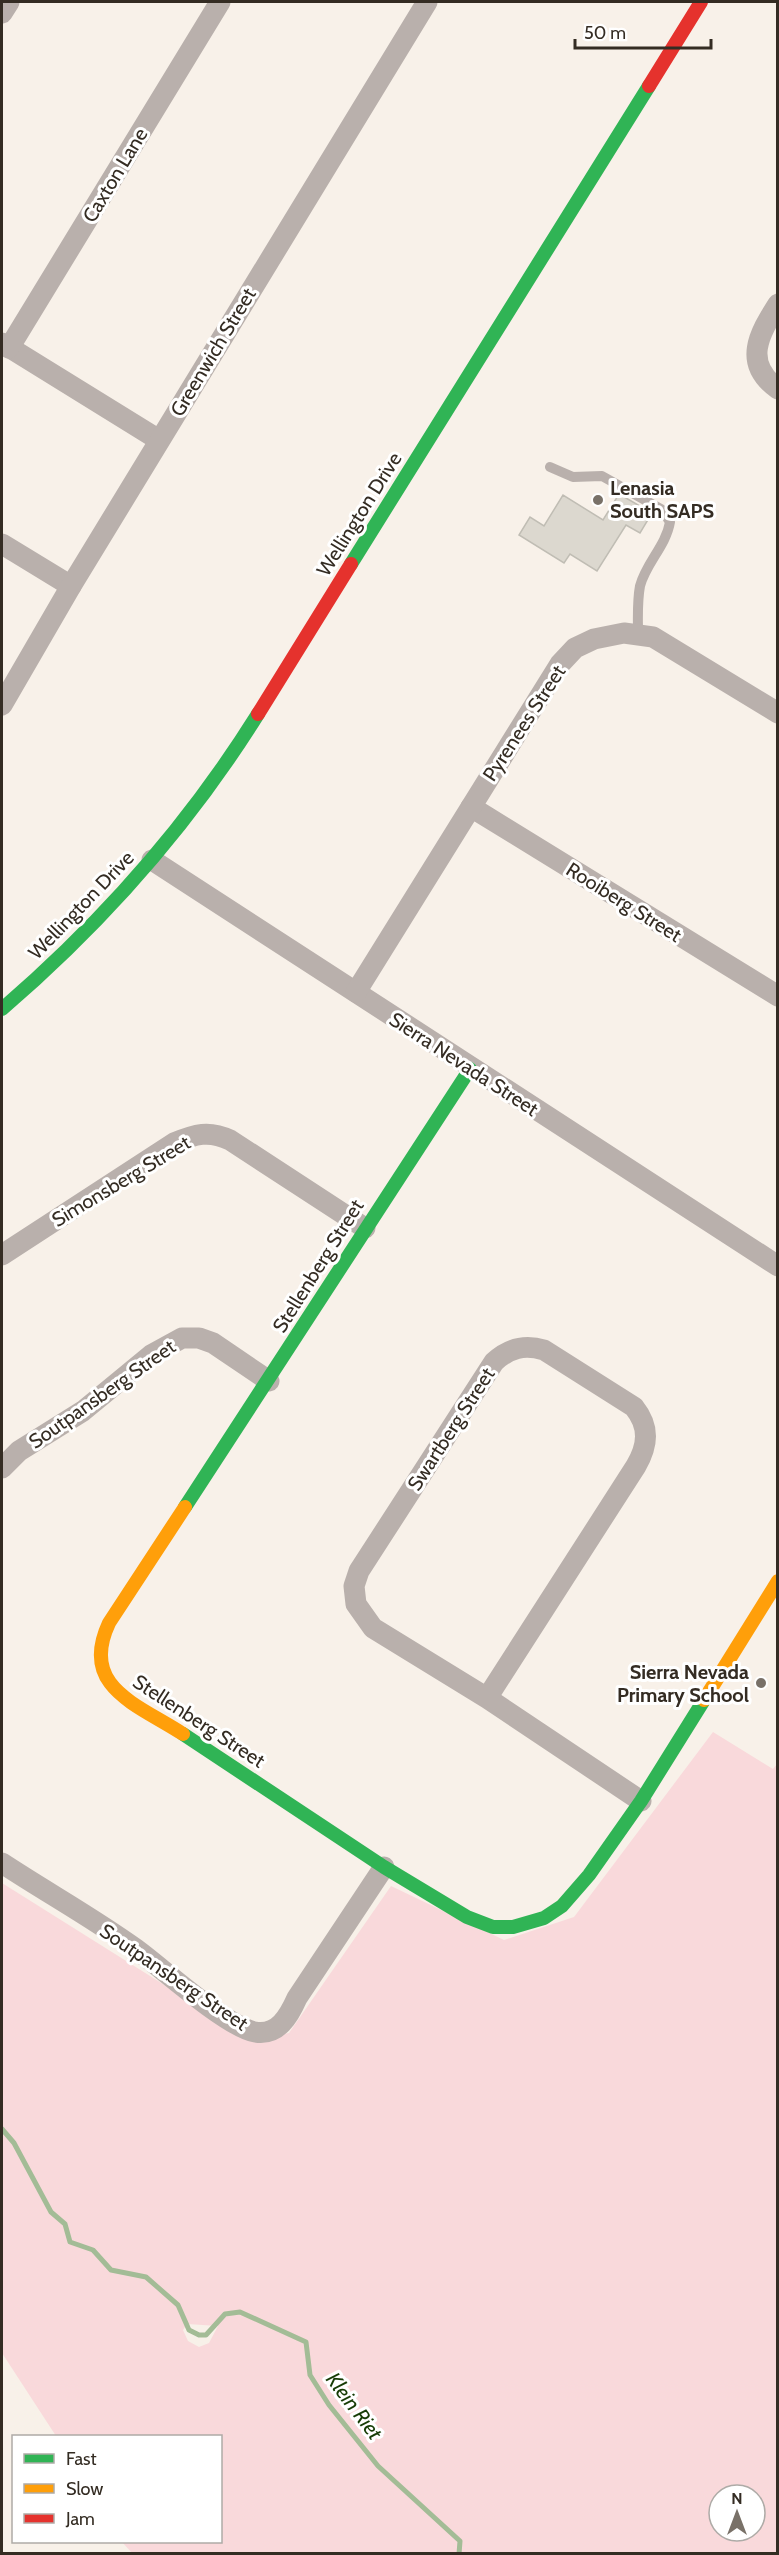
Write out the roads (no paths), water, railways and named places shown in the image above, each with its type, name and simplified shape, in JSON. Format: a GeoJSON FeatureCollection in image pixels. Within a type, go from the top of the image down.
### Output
{"type":"FeatureCollection","features":[{"type":"Feature","properties":{"kind":"street"},"geometry":{"type":"LineString","coordinates":[[2,13],[9,2]]}},
{"type":"Feature","properties":{"kind":"street","name":"Caxton Lane"},"geometry":{"type":"LineString","coordinates":[[5,345],[220,2]]}},
{"type":"Feature","properties":{"kind":"street","name":"Greenwich Street"},"geometry":{"type":"LineString","coordinates":[[2,705],[159,440],[427,2]]}},
{"type":"Feature","properties":{"kind":"street","name":"Wellington Drive"},"geometry":{"type":"LineString","coordinates":[[2,1009],[62,955],[152,861],[252,723],[701,2]]}},
{"type":"Feature","properties":{"kind":"street"},"geometry":{"type":"LineString","coordinates":[[777,304],[762,329],[757,352],[763,375],[777,389]]}},
{"type":"Feature","properties":{"kind":"street"},"geometry":{"type":"LineString","coordinates":[[5,345],[159,440]]}},
{"type":"Feature","properties":{"kind":"street"},"geometry":{"type":"LineString","coordinates":[[2,544],[71,586]]}},
{"type":"Feature","properties":{"kind":"street","name":"Pyrenees Street"},"geometry":{"type":"LineString","coordinates":[[356,992],[560,664],[575,648],[612,635],[638,634],[653,637],[777,713]]}},
{"type":"Feature","properties":{"kind":"street","name":"Rooiberg Street"},"geometry":{"type":"LineString","coordinates":[[471,807],[777,996]]}},
{"type":"Feature","properties":{"kind":"street","name":"Sierra Nevada Street"},"geometry":{"type":"LineString","coordinates":[[152,861],[777,1266]]}},
{"type":"Feature","properties":{"kind":"street","name":"Stellenberg Street"},"geometry":{"type":"LineString","coordinates":[[470,1069],[365,1228],[269,1381],[109,1623],[100,1641],[99,1671],[118,1692],[316,1820],[384,1867],[484,1924],[502,1928],[544,1918],[562,1906],[589,1875],[641,1801],[777,1581]]}},
{"type":"Feature","properties":{"kind":"street","name":"Simonsberg Street"},"geometry":{"type":"LineString","coordinates":[[2,1255],[174,1143],[204,1132],[218,1134],[230,1140],[365,1228]]}},
{"type":"Feature","properties":{"kind":"street","name":"Soutpansberg Street"},"geometry":{"type":"LineString","coordinates":[[2,1468],[19,1451],[83,1411],[151,1355],[182,1338],[199,1338],[213,1343],[269,1381]]}},
{"type":"Feature","properties":{"kind":"street","name":"Swartberg Street"},"geometry":{"type":"LineString","coordinates":[[487,1698],[636,1466],[646,1440],[642,1417],[634,1407],[544,1350],[532,1346],[511,1349],[494,1362],[355,1579],[356,1604],[374,1628],[487,1698],[641,1801]]}},
{"type":"Feature","properties":{"kind":"street","name":"Soutpansberg Street"},"geometry":{"type":"LineString","coordinates":[[2,1863],[134,1948],[224,2016],[256,2032],[272,2030],[288,2018],[297,1998],[384,1867]]}},
{"type":"Feature","properties":{"kind":"lane"},"geometry":{"type":"LineString","coordinates":[[550,467],[573,477],[602,476],[662,509],[670,522],[668,535],[641,585],[638,634]]}},
{"type":"Feature","properties":{"kind":"waterway","name":"Klein Riet"},"geometry":{"type":"LineString","coordinates":[[2,2129],[14,2143],[51,2212],[65,2224],[70,2242],[93,2250],[111,2270],[146,2277],[178,2305],[189,2330],[199,2335],[206,2335],[225,2314],[240,2312],[306,2342],[310,2375],[329,2405],[378,2466],[460,2541],[459,2554]]}},
{"type":"Feature","properties":{"kind":"place","name":"Lenasia South SAPS"},"geometry":{"type":"Point","coordinates":[598,500]}},
{"type":"Feature","properties":{"kind":"place","name":"Sierra Nevada Primary School"},"geometry":{"type":"Point","coordinates":[761,1683]}}]}
